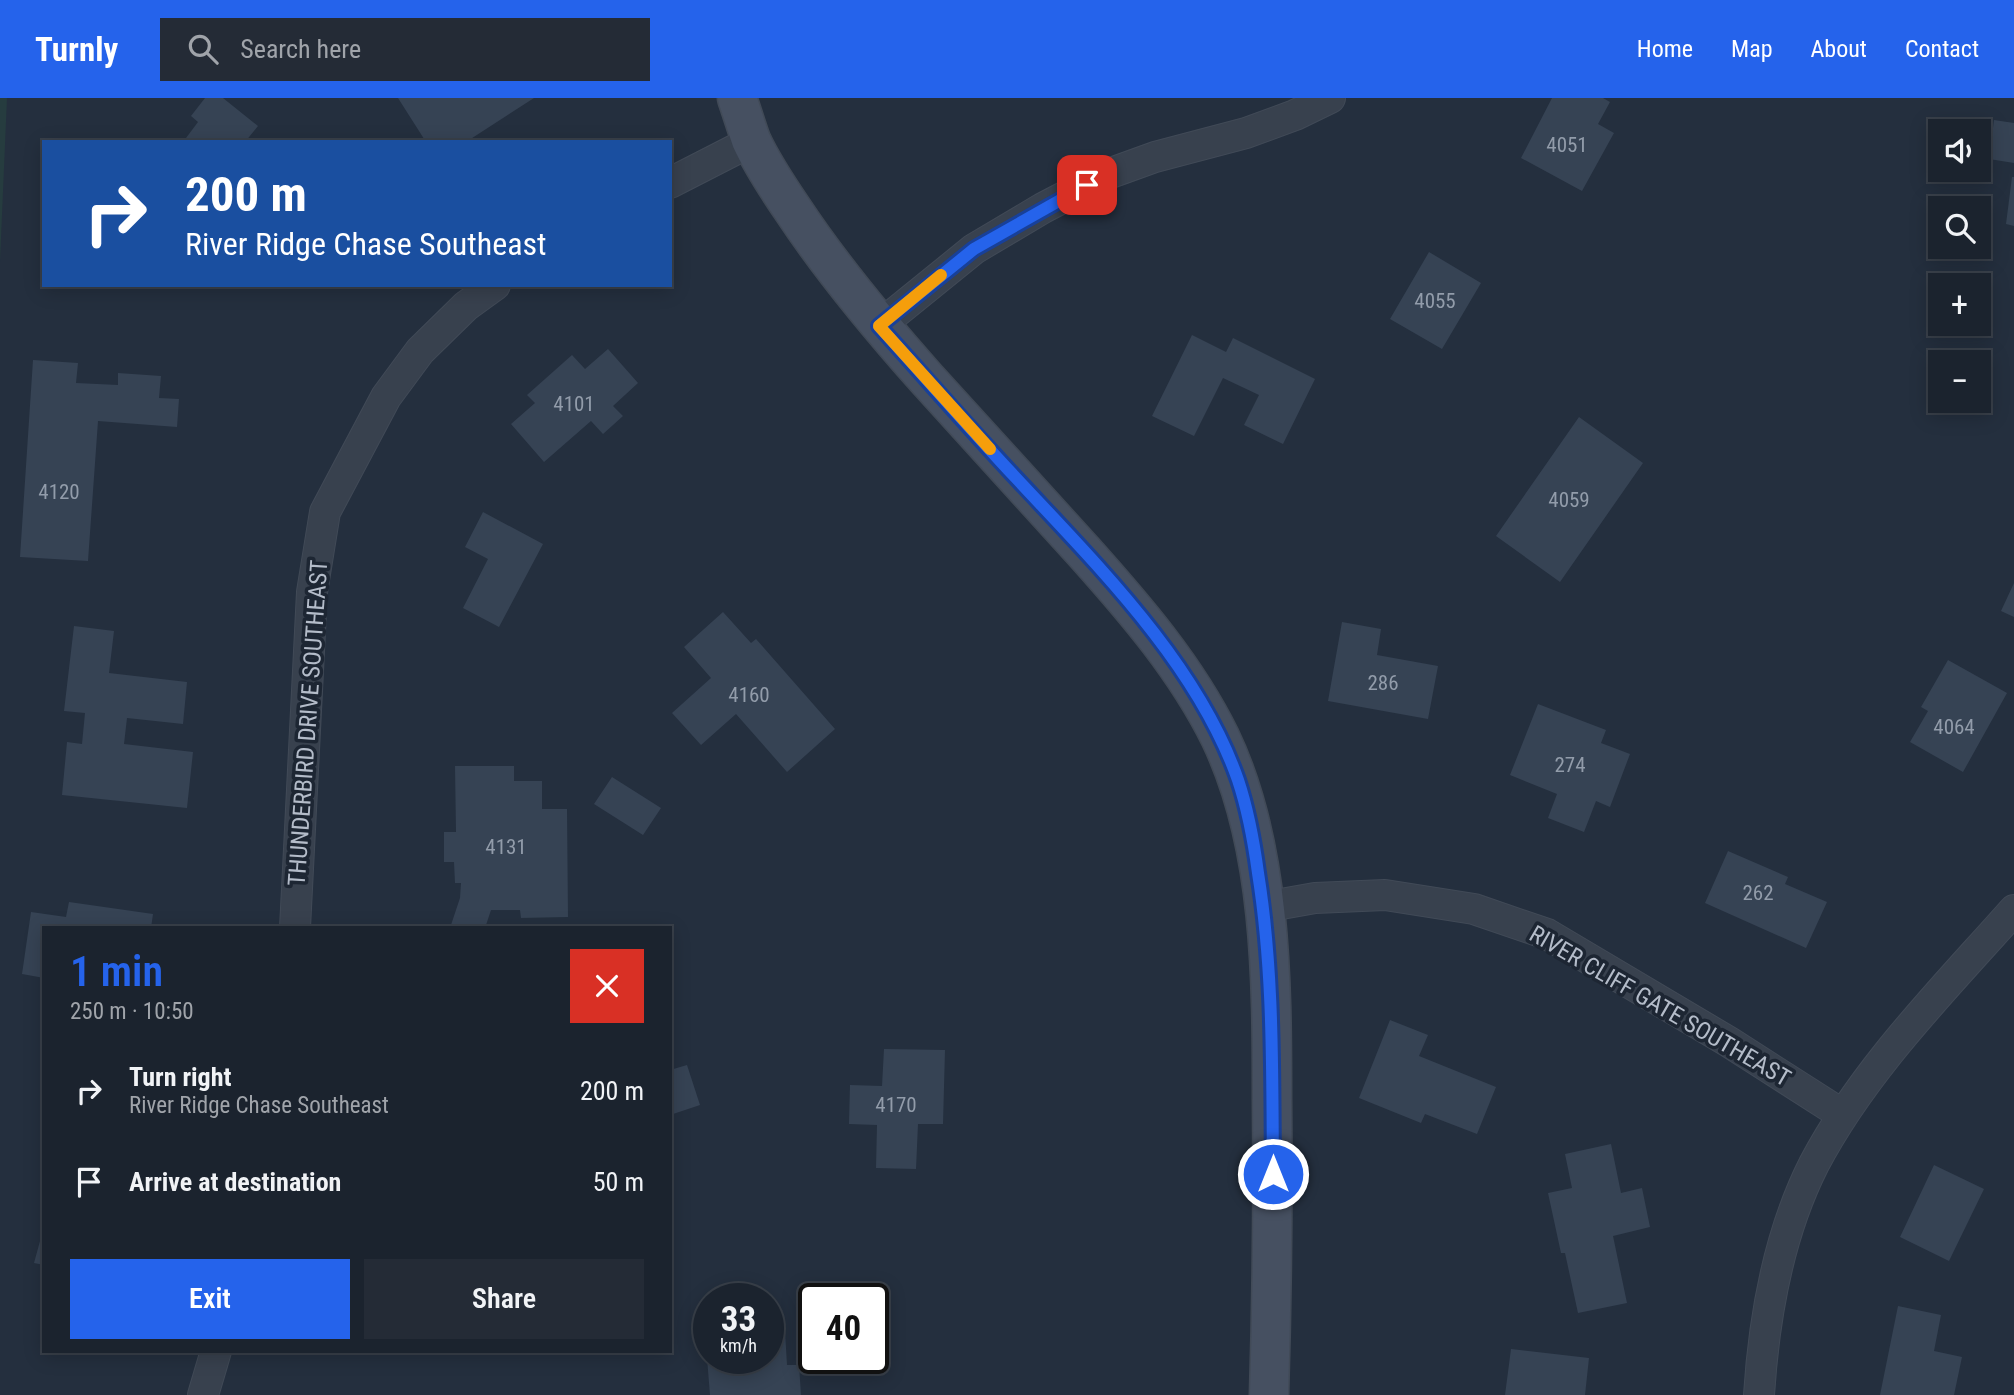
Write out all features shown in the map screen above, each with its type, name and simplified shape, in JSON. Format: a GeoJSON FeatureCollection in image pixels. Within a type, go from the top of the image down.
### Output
{"type":"FeatureCollection","features":[{"type":"Feature","properties":{"kind":"street"},"geometry":{"type":"LineString","coordinates":[[737,98],[752,141],[779,189],[811,237],[879,326],[1142,619],[1186,680],[1219,736],[1238,781],[1254,843],[1269,959],[1273,1051],[1269,1395]]}},
{"type":"Feature","properties":{"kind":"street"},"geometry":{"type":"LineString","coordinates":[[879,326],[974,249],[1108,173],[1154,157],[1246,133],[1295,116],[1330,98]]}},
{"type":"Feature","properties":{"kind":"street"},"geometry":{"type":"LineString","coordinates":[[672,182],[752,141]]}},
{"type":"Feature","properties":{"kind":"street","name":"THUNDERBIRD DRIVE SOUTHEAST"},"geometry":{"type":"LineString","coordinates":[[295,926],[313,592],[325,512],[386,397],[413,360],[466,306],[492,287]]}},
{"type":"Feature","properties":{"kind":"street","name":"RIVER CLIFF GATE SOUTHEAST"},"geometry":{"type":"LineString","coordinates":[[1264,907],[1315,898],[1385,895],[1474,909],[1547,934],[1729,1042],[1843,1115]]}},
{"type":"Feature","properties":{"kind":"street"},"geometry":{"type":"LineString","coordinates":[[1759,1395],[1773,1284],[1790,1223],[1814,1165],[1843,1115],[1916,1021],[2014,910]]}},
{"type":"Feature","properties":{"kind":"street"},"geometry":{"type":"LineString","coordinates":[[203,1395],[215,1353]]}},
{"type":"Feature","properties":{"kind":"green space"},"geometry":{"type":"Polygon","coordinates":[[[0,98],[7,98],[0,262],[0,98]]]}},
{"type":"Feature","properties":{"kind":"building"},"geometry":{"type":"Polygon","coordinates":[[[205,98],[223,98],[258,126],[247,140],[184,140],[198,122],[191,116],[205,98]]]}},
{"type":"Feature","properties":{"kind":"building"},"geometry":{"type":"Polygon","coordinates":[[[398,98],[534,98],[469,140],[425,140],[398,98]]]}},
{"type":"Feature","properties":{"kind":"building"},"geometry":{"type":"Polygon","coordinates":[[[1552,98],[1603,98],[1610,102],[1598,124],[1614,133],[1582,191],[1521,158],[1552,98]]]}},
{"type":"Feature","properties":{"kind":"building"},"geometry":{"type":"Polygon","coordinates":[[[1994,120],[2014,123],[2014,163],[1991,159],[1994,120]]]}},
{"type":"Feature","properties":{"kind":"building"},"geometry":{"type":"Polygon","coordinates":[[[2014,177],[2014,226],[2006,224],[2014,177]]]}},
{"type":"Feature","properties":{"kind":"building"},"geometry":{"type":"Polygon","coordinates":[[[1429,252],[1481,283],[1442,349],[1390,319],[1429,252]]]}},
{"type":"Feature","properties":{"kind":"building"},"geometry":{"type":"Polygon","coordinates":[[[1192,335],[1226,352],[1233,338],[1315,379],[1283,444],[1244,425],[1259,395],[1223,378],[1194,436],[1152,416],[1192,335]]]}},
{"type":"Feature","properties":{"kind":"building"},"geometry":{"type":"Polygon","coordinates":[[[608,349],[638,383],[613,406],[623,416],[603,434],[591,421],[544,462],[511,424],[535,403],[527,395],[572,355],[585,369],[608,349]]]}},
{"type":"Feature","properties":{"kind":"building"},"geometry":{"type":"Polygon","coordinates":[[[33,360],[78,363],[76,383],[118,385],[118,373],[161,376],[159,398],[179,399],[177,427],[98,421],[88,561],[20,557],[33,360]]]}},
{"type":"Feature","properties":{"kind":"building"},"geometry":{"type":"Polygon","coordinates":[[[1579,417],[1643,463],[1560,582],[1496,536],[1579,417]]]}},
{"type":"Feature","properties":{"kind":"building"},"geometry":{"type":"Polygon","coordinates":[[[483,512],[543,544],[499,627],[463,608],[488,559],[465,547],[483,512]]]}},
{"type":"Feature","properties":{"kind":"building"},"geometry":{"type":"Polygon","coordinates":[[[2014,583],[2014,617],[2001,611],[2014,583]]]}},
{"type":"Feature","properties":{"kind":"building"},"geometry":{"type":"Polygon","coordinates":[[[723,612],[751,643],[756,639],[835,729],[787,772],[736,714],[701,745],[672,713],[711,678],[684,647],[723,612]]]}},
{"type":"Feature","properties":{"kind":"building"},"geometry":{"type":"Polygon","coordinates":[[[1342,622],[1381,629],[1377,655],[1438,666],[1428,719],[1328,701],[1342,622]]]}},
{"type":"Feature","properties":{"kind":"building"},"geometry":{"type":"Polygon","coordinates":[[[74,626],[114,631],[109,673],[187,682],[183,724],[127,718],[124,744],[193,752],[187,808],[62,795],[67,742],[82,744],[85,713],[64,711],[74,626]]]}},
{"type":"Feature","properties":{"kind":"building"},"geometry":{"type":"Polygon","coordinates":[[[1948,660],[2007,693],[1963,772],[1910,742],[1928,711],[1921,707],[1948,660]]]}},
{"type":"Feature","properties":{"kind":"building"},"geometry":{"type":"Polygon","coordinates":[[[1538,704],[1606,730],[1601,743],[1630,754],[1610,807],[1596,801],[1584,832],[1548,818],[1557,794],[1510,775],[1538,704]]]}},
{"type":"Feature","properties":{"kind":"building"},"geometry":{"type":"Polygon","coordinates":[[[455,766],[514,766],[514,781],[542,781],[542,809],[567,809],[568,917],[521,918],[520,910],[491,910],[486,926],[451,926],[460,898],[461,883],[455,883],[454,862],[444,862],[444,832],[456,832],[455,766]]]}},
{"type":"Feature","properties":{"kind":"building"},"geometry":{"type":"Polygon","coordinates":[[[612,777],[661,808],[643,835],[594,804],[612,777]]]}},
{"type":"Feature","properties":{"kind":"building"},"geometry":{"type":"Polygon","coordinates":[[[1728,851],[1788,877],[1785,884],[1827,902],[1806,948],[1705,903],[1728,851]]]}},
{"type":"Feature","properties":{"kind":"building"},"geometry":{"type":"Polygon","coordinates":[[[69,902],[153,914],[151,926],[42,926],[42,978],[22,974],[31,912],[66,917],[69,902]]]}},
{"type":"Feature","properties":{"kind":"building"},"geometry":{"type":"Polygon","coordinates":[[[1390,1020],[1428,1035],[1419,1056],[1496,1087],[1477,1134],[1425,1114],[1421,1123],[1359,1098],[1390,1020]]]}},
{"type":"Feature","properties":{"kind":"building"},"geometry":{"type":"Polygon","coordinates":[[[884,1049],[945,1050],[943,1124],[918,1124],[916,1169],[876,1168],[877,1125],[849,1124],[850,1085],[882,1086],[884,1049]]]}},
{"type":"Feature","properties":{"kind":"building"},"geometry":{"type":"Polygon","coordinates":[[[687,1065],[700,1105],[672,1114],[672,1069],[687,1065]]]}},
{"type":"Feature","properties":{"kind":"building"},"geometry":{"type":"Polygon","coordinates":[[[1611,1144],[1621,1193],[1642,1188],[1650,1227],[1613,1236],[1627,1303],[1578,1313],[1548,1193],[1572,1188],[1565,1154],[1611,1144]]]}},
{"type":"Feature","properties":{"kind":"building"},"geometry":{"type":"Polygon","coordinates":[[[1934,1165],[1984,1189],[1949,1261],[1900,1237],[1934,1165]]]}},
{"type":"Feature","properties":{"kind":"building"},"geometry":{"type":"Polygon","coordinates":[[[42,1234],[42,1265],[34,1263],[42,1234]]]}},
{"type":"Feature","properties":{"kind":"building"},"geometry":{"type":"Polygon","coordinates":[[[1898,1306],[1941,1315],[1934,1351],[1962,1357],[1954,1395],[1880,1395],[1898,1306]]]}},
{"type":"Feature","properties":{"kind":"building"},"geometry":{"type":"Polygon","coordinates":[[[784,1314],[787,1365],[798,1365],[801,1395],[710,1395],[708,1374],[784,1374],[784,1314]]]}},
{"type":"Feature","properties":{"kind":"building"},"geometry":{"type":"Polygon","coordinates":[[[1511,1349],[1589,1358],[1585,1395],[1505,1395],[1511,1349]]]}},
{"type":"Feature","properties":{"kind":"slow traffic"},"geometry":{"type":"LineString","coordinates":[[941,275],[879,326],[990,449]]}},
{"type":"Feature","properties":{"kind":"route"},"geometry":{"type":"LineString","coordinates":[[1087,185],[974,249],[879,326],[1142,619],[1186,680],[1219,736],[1238,781],[1254,843],[1264,907],[1273,1051],[1273,1174]]}}]}
